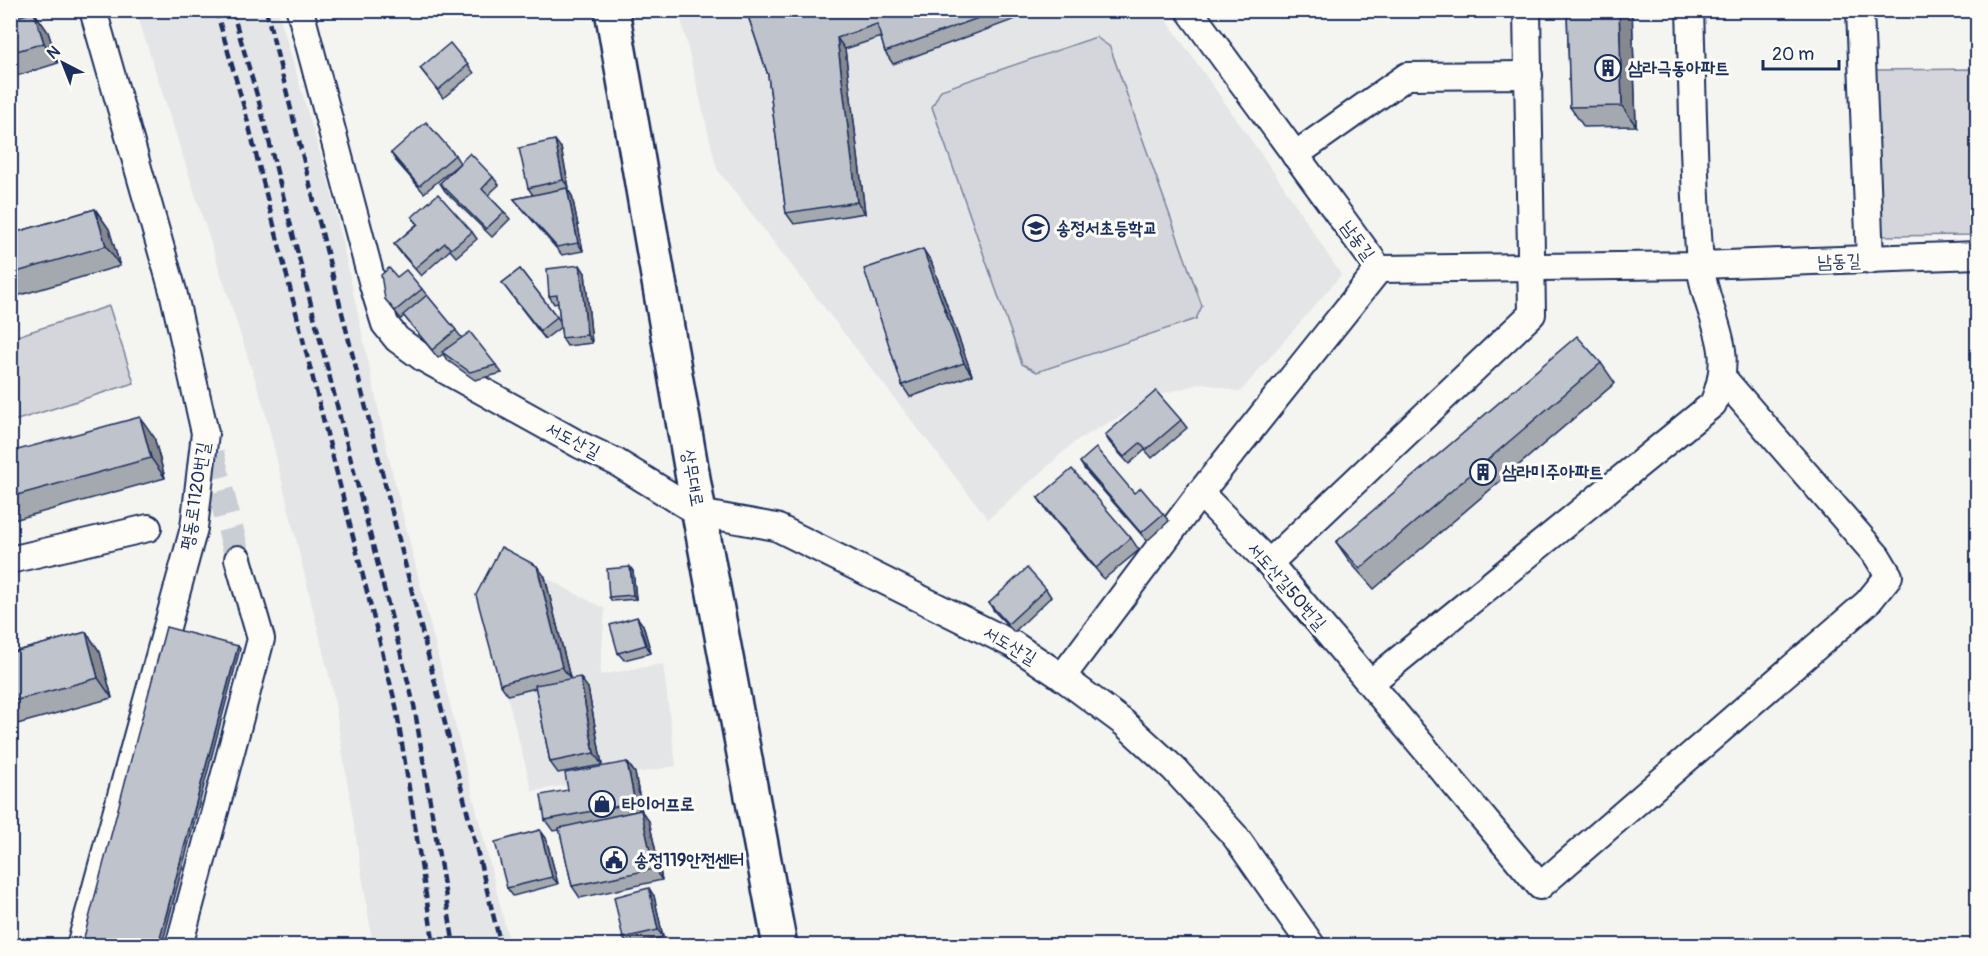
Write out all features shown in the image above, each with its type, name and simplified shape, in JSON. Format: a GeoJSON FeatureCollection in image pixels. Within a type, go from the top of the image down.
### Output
{"type":"FeatureCollection","features":[{"type":"Feature","properties":{"kind":"main road","name":"상무대로"},"geometry":{"type":"LineString","coordinates":[[612,10],[699,513],[780,945]]}},
{"type":"Feature","properties":{"kind":"street","name":"평동로1120번길"},"geometry":{"type":"LineString","coordinates":[[80,945],[194,528],[208,443],[173,291],[93,10]]}},
{"type":"Feature","properties":{"kind":"street","name":"서도산길"},"geometry":{"type":"LineString","coordinates":[[300,10],[373,285],[385,324],[397,339],[423,358],[580,445],[616,462],[699,513],[776,527],[1014,645],[1124,723],[1174,770],[1235,836],[1312,945]]}},
{"type":"Feature","properties":{"kind":"street"},"geometry":{"type":"LineString","coordinates":[[1269,562],[1532,314],[1527,10]]}},
{"type":"Feature","properties":{"kind":"street"},"geometry":{"type":"LineString","coordinates":[[1370,683],[1713,404],[1724,364],[1719,332],[1700,265],[1690,10]]}},
{"type":"Feature","properties":{"kind":"street"},"geometry":{"type":"LineString","coordinates":[[1860,10],[1870,260]]}},
{"type":"Feature","properties":{"kind":"street","name":"남동길"},"geometry":{"type":"LineString","coordinates":[[1192,12],[1379,269],[1700,265],[1977,255]]}},
{"type":"Feature","properties":{"kind":"street"},"geometry":{"type":"LineString","coordinates":[[1295,155],[1407,75],[1529,75]]}},
{"type":"Feature","properties":{"kind":"street"},"geometry":{"type":"LineString","coordinates":[[1062,677],[1200,494],[1379,269]]}},
{"type":"Feature","properties":{"kind":"street","name":"서도산길50번길"},"geometry":{"type":"LineString","coordinates":[[1200,494],[1269,562],[1540,886],[1868,602],[1889,576],[1877,556],[1722,377]]}},
{"type":"Feature","properties":{"kind":"street"},"geometry":{"type":"LineString","coordinates":[[10,560],[148,528]]}},
{"type":"Feature","properties":{"kind":"street"},"geometry":{"type":"LineString","coordinates":[[179,945],[261,639],[238,559]]}},
{"type":"Feature","properties":{"kind":"shaded area"},"geometry":{"type":"Polygon","coordinates":[[[136,11],[278,11],[332,194],[389,459],[510,945],[373,945],[333,692],[264,407],[136,11]]]}},
{"type":"Feature","properties":{"kind":"shaded area","name":"송정서초등학교"},"geometry":{"type":"Polygon","coordinates":[[[679,11],[1160,11],[1280,181],[1341,275],[1240,392],[1203,383],[1161,394],[1077,440],[988,519],[717,169],[679,11]]]}},
{"type":"Feature","properties":{"kind":"shaded area"},"geometry":{"type":"Polygon","coordinates":[[[1096,37],[1110,47],[1202,306],[1196,319],[1037,372],[1022,364],[932,107],[941,90],[1096,37]]]}},
{"type":"Feature","properties":{"kind":"shaded area"},"geometry":{"type":"Polygon","coordinates":[[[1977,69],[1977,235],[1876,236],[1874,70],[1977,69]]]}},
{"type":"Feature","properties":{"kind":"shaded area"},"geometry":{"type":"Polygon","coordinates":[[[109,306],[134,383],[11,422],[11,338],[109,306]]]}},
{"type":"Feature","properties":{"kind":"shaded area"},"geometry":{"type":"Polygon","coordinates":[[[509,558],[605,609],[600,675],[663,664],[676,766],[532,791],[484,606],[509,558]]]}},
{"type":"Feature","properties":{"kind":"building"},"geometry":{"type":"Polygon","coordinates":[[[746,10],[1000,10],[885,52],[877,24],[837,38],[857,202],[786,213],[768,75],[746,10]]]}},
{"type":"Feature","properties":{"kind":"building","name":"삼라극동아파트"},"geometry":{"type":"Polygon","coordinates":[[[1567,10],[1619,10],[1622,106],[1570,107],[1567,10]]]}},
{"type":"Feature","properties":{"kind":"building"},"geometry":{"type":"Polygon","coordinates":[[[34,12],[44,43],[10,53],[10,19],[34,12]]]}},
{"type":"Feature","properties":{"kind":"building"},"geometry":{"type":"Polygon","coordinates":[[[450,43],[468,65],[438,90],[420,68],[450,43]]]}},
{"type":"Feature","properties":{"kind":"building"},"geometry":{"type":"Polygon","coordinates":[[[426,122],[455,155],[419,186],[391,153],[426,122]]]}},
{"type":"Feature","properties":{"kind":"building"},"geometry":{"type":"Polygon","coordinates":[[[555,140],[563,180],[528,188],[519,148],[555,140]]]}},
{"type":"Feature","properties":{"kind":"building"},"geometry":{"type":"Polygon","coordinates":[[[470,153],[493,177],[482,189],[504,212],[486,229],[440,183],[470,153]]]}},
{"type":"Feature","properties":{"kind":"building"},"geometry":{"type":"Polygon","coordinates":[[[567,188],[578,243],[557,247],[514,199],[567,188]]]}},
{"type":"Feature","properties":{"kind":"building"},"geometry":{"type":"Polygon","coordinates":[[[438,194],[472,232],[451,249],[445,243],[415,268],[394,244],[418,224],[412,217],[438,194]]]}},
{"type":"Feature","properties":{"kind":"building"},"geometry":{"type":"Polygon","coordinates":[[[95,209],[106,246],[10,274],[10,234],[95,209]]]}},
{"type":"Feature","properties":{"kind":"building"},"geometry":{"type":"Polygon","coordinates":[[[923,249],[964,363],[902,385],[864,269],[923,249]]]}},
{"type":"Feature","properties":{"kind":"building"},"geometry":{"type":"Polygon","coordinates":[[[580,265],[587,335],[562,338],[557,295],[549,296],[547,269],[580,265]]]}},
{"type":"Feature","properties":{"kind":"building"},"geometry":{"type":"Polygon","coordinates":[[[389,268],[397,277],[406,270],[422,289],[395,311],[385,299],[381,275],[389,268]]]}},
{"type":"Feature","properties":{"kind":"building"},"geometry":{"type":"Polygon","coordinates":[[[520,269],[557,317],[540,331],[502,283],[520,269]]]}},
{"type":"Feature","properties":{"kind":"building"},"geometry":{"type":"Polygon","coordinates":[[[427,295],[456,330],[432,350],[403,315],[427,295]]]}},
{"type":"Feature","properties":{"kind":"building"},"geometry":{"type":"Polygon","coordinates":[[[470,332],[496,365],[470,372],[442,352],[470,332]]]}},
{"type":"Feature","properties":{"kind":"building"},"geometry":{"type":"Polygon","coordinates":[[[1577,336],[1601,363],[1360,569],[1336,542],[1577,336]]]}},
{"type":"Feature","properties":{"kind":"building"},"geometry":{"type":"Polygon","coordinates":[[[1156,391],[1181,420],[1146,450],[1140,443],[1124,457],[1105,435],[1156,391]]]}},
{"type":"Feature","properties":{"kind":"building"},"geometry":{"type":"Polygon","coordinates":[[[140,417],[151,458],[10,497],[10,452],[140,417]]]}},
{"type":"Feature","properties":{"kind":"building"},"geometry":{"type":"Polygon","coordinates":[[[1096,448],[1134,493],[1141,488],[1163,514],[1141,533],[1080,462],[1096,448]]]}},
{"type":"Feature","properties":{"kind":"building"},"geometry":{"type":"Polygon","coordinates":[[[1072,469],[1131,538],[1096,568],[1038,498],[1072,469]]]}},
{"type":"Feature","properties":{"kind":"building"},"geometry":{"type":"Polygon","coordinates":[[[501,547],[537,566],[562,667],[500,684],[476,595],[501,547]]]}},
{"type":"Feature","properties":{"kind":"building"},"geometry":{"type":"Polygon","coordinates":[[[630,567],[633,595],[609,597],[607,569],[630,567]]]}},
{"type":"Feature","properties":{"kind":"building"},"geometry":{"type":"Polygon","coordinates":[[[1027,568],[1046,589],[1008,624],[989,603],[1027,568]]]}},
{"type":"Feature","properties":{"kind":"building"},"geometry":{"type":"Polygon","coordinates":[[[637,617],[646,645],[618,653],[610,625],[637,617]]]}},
{"type":"Feature","properties":{"kind":"building"},"geometry":{"type":"Polygon","coordinates":[[[166,627],[238,646],[158,945],[82,945],[166,627]]]}},
{"type":"Feature","properties":{"kind":"building"},"geometry":{"type":"Polygon","coordinates":[[[86,632],[98,678],[10,702],[10,653],[86,632]]]}},
{"type":"Feature","properties":{"kind":"building"},"geometry":{"type":"Polygon","coordinates":[[[580,677],[594,753],[550,762],[535,685],[580,677]]]}},
{"type":"Feature","properties":{"kind":"building","name":"타이어프로"},"geometry":{"type":"Polygon","coordinates":[[[627,762],[635,803],[545,820],[541,795],[568,790],[565,773],[627,762]]]}},
{"type":"Feature","properties":{"kind":"building","name":"송정119안전센터"},"geometry":{"type":"Polygon","coordinates":[[[641,810],[654,869],[572,886],[559,828],[641,810]]]}},
{"type":"Feature","properties":{"kind":"building"},"geometry":{"type":"Polygon","coordinates":[[[540,830],[552,877],[507,888],[495,842],[540,830]]]}},
{"type":"Feature","properties":{"kind":"building"},"geometry":{"type":"Polygon","coordinates":[[[649,888],[658,930],[623,938],[614,897],[649,888]]]}},
{"type":"Feature","properties":{"kind":"tunnel"},"geometry":{"type":"LineString","coordinates":[[211,453],[238,559]]}},
{"type":"Feature","properties":{"kind":"railway"},"geometry":{"type":"LineString","coordinates":[[216,10],[244,107],[396,706],[434,946]]}},
{"type":"Feature","properties":{"kind":"railway"},"geometry":{"type":"LineString","coordinates":[[232,10],[259,102],[414,705],[454,946]]}},
{"type":"Feature","properties":{"kind":"railway"},"geometry":{"type":"LineString","coordinates":[[266,10],[501,946]]}},
{"type":"Feature","properties":{"kind":"place","name":"삼라극동아파트"},"geometry":{"type":"Point","coordinates":[1608,68]}},
{"type":"Feature","properties":{"kind":"place","name":"송정서초등학교"},"geometry":{"type":"Point","coordinates":[1036,228]}},
{"type":"Feature","properties":{"kind":"place","name":"삼라미주아파트"},"geometry":{"type":"Point","coordinates":[1483,472]}},
{"type":"Feature","properties":{"kind":"place","name":"타이어프로"},"geometry":{"type":"Point","coordinates":[602,804]}},
{"type":"Feature","properties":{"kind":"place","name":"송정119안전센터"},"geometry":{"type":"Point","coordinates":[614,860]}}]}
